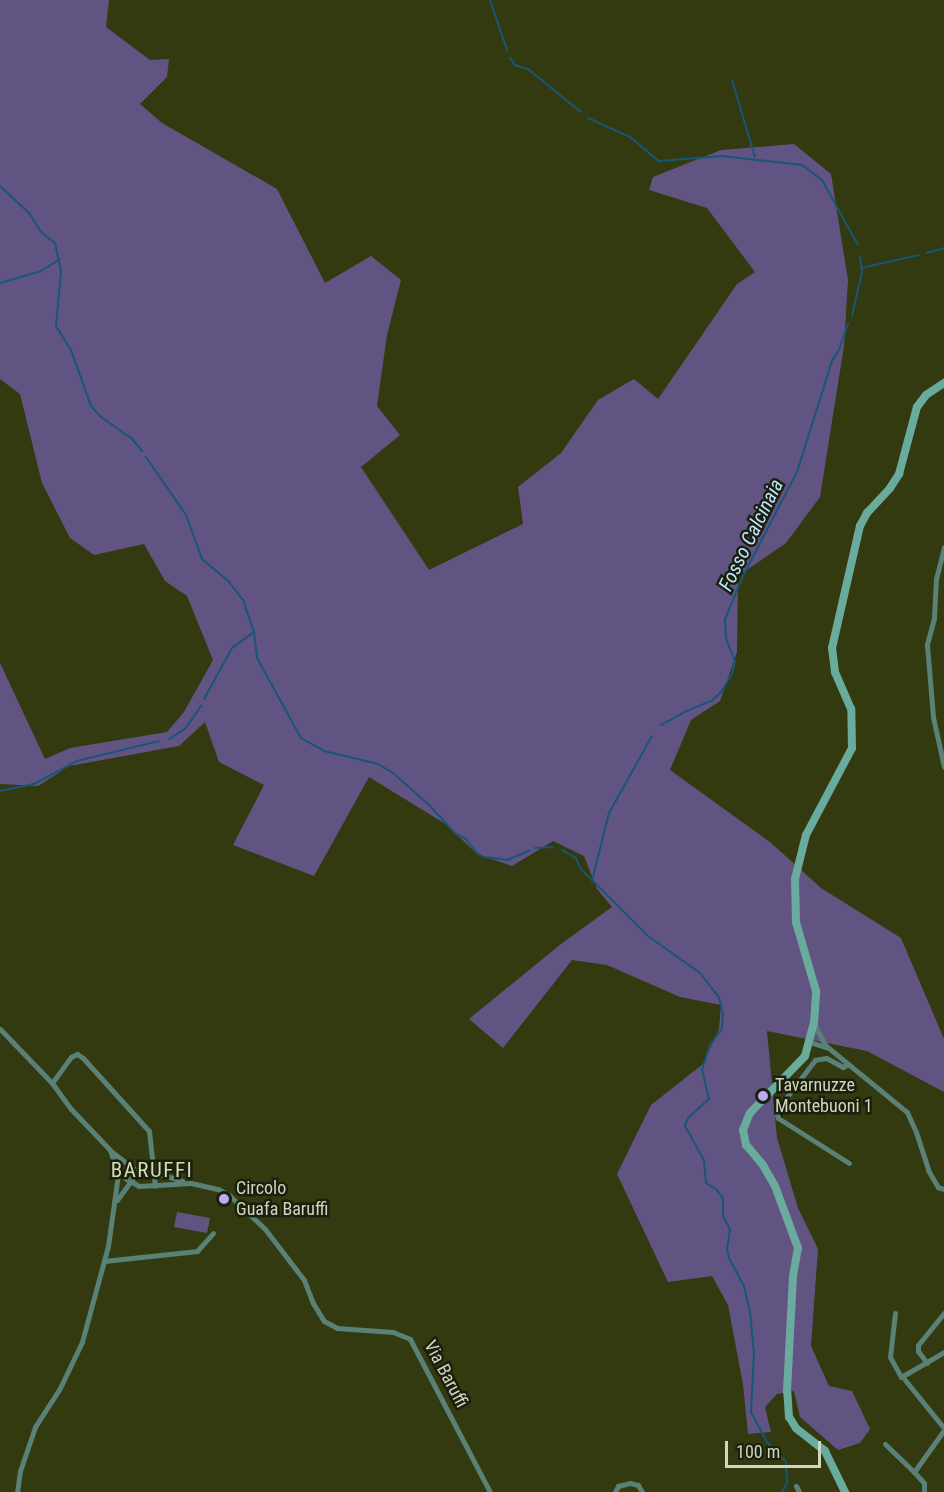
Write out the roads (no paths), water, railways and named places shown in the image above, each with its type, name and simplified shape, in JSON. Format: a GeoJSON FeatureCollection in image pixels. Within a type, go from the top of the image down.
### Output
{"type":"FeatureCollection","features":[{"type":"Feature","properties":{"kind":"main road"},"geometry":{"type":"LineString","coordinates":[[845,1492],[825,1451],[796,1428],[789,1417],[786,1391],[793,1276],[798,1248],[770,1175],[746,1145],[743,1137],[745,1122],[750,1113],[806,1053],[814,1023],[816,991],[796,922],[794,893],[801,848],[847,762],[853,743],[851,709],[835,672],[832,648],[863,519],[899,474],[916,407],[926,395],[944,383]]}},
{"type":"Feature","properties":{"kind":"street"},"geometry":{"type":"LineString","coordinates":[[944,547],[936,579],[934,618],[927,645],[933,717],[944,767]]}},
{"type":"Feature","properties":{"kind":"street"},"geometry":{"type":"LineString","coordinates":[[814,1023],[825,1047]]}},
{"type":"Feature","properties":{"kind":"street","name":"Via Baruffi"},"geometry":{"type":"LineString","coordinates":[[0,1029],[52,1083],[71,1109],[110,1150],[132,1168],[154,1176],[167,1176],[218,1189],[254,1216],[304,1280],[313,1303],[324,1321],[337,1328],[360,1332],[393,1332],[410,1339],[490,1492]]}},
{"type":"Feature","properties":{"kind":"street"},"geometry":{"type":"LineString","coordinates":[[810,1042],[825,1047],[907,1112],[916,1132],[927,1170],[938,1187],[944,1188]]}},
{"type":"Feature","properties":{"kind":"street"},"geometry":{"type":"LineString","coordinates":[[806,1053],[825,1047]]}},
{"type":"Feature","properties":{"kind":"street"},"geometry":{"type":"LineString","coordinates":[[52,1083],[71,1057],[81,1056],[149,1131],[155,1186]]}},
{"type":"Feature","properties":{"kind":"street"},"geometry":{"type":"LineString","coordinates":[[848,1064],[843,1067],[825,1058],[815,1060],[778,1106],[778,1118],[849,1164]]}},
{"type":"Feature","properties":{"kind":"street"},"geometry":{"type":"LineString","coordinates":[[782,1081],[792,1088]]}},
{"type":"Feature","properties":{"kind":"street"},"geometry":{"type":"LineString","coordinates":[[17,1492],[20,1471],[35,1426],[60,1388],[82,1342],[104,1261],[115,1203],[118,1174],[110,1150]]}},
{"type":"Feature","properties":{"kind":"street"},"geometry":{"type":"LineString","coordinates":[[118,1174],[132,1168]]}},
{"type":"Feature","properties":{"kind":"street"},"geometry":{"type":"LineString","coordinates":[[115,1203],[130,1183],[132,1168]]}},
{"type":"Feature","properties":{"kind":"street"},"geometry":{"type":"LineString","coordinates":[[118,1174],[130,1183]]}},
{"type":"Feature","properties":{"kind":"street","name":"Via Baruffi"},"geometry":{"type":"LineString","coordinates":[[130,1183],[155,1186],[186,1182]]}},
{"type":"Feature","properties":{"kind":"street"},"geometry":{"type":"LineString","coordinates":[[104,1261],[197,1251],[213,1233]]}},
{"type":"Feature","properties":{"kind":"street"},"geometry":{"type":"LineString","coordinates":[[895,1313],[890,1357],[901,1377],[944,1352]]}},
{"type":"Feature","properties":{"kind":"street"},"geometry":{"type":"LineString","coordinates":[[927,1363],[918,1351],[918,1345],[944,1313]]}},
{"type":"Feature","properties":{"kind":"street"},"geometry":{"type":"LineString","coordinates":[[905,1380],[944,1431],[914,1472]]}},
{"type":"Feature","properties":{"kind":"street"},"geometry":{"type":"LineString","coordinates":[[885,1444],[924,1483],[924,1492]]}},
{"type":"Feature","properties":{"kind":"street"},"geometry":{"type":"LineString","coordinates":[[615,1492],[618,1486],[630,1483],[638,1485],[642,1492]]}},
{"type":"Feature","properties":{"kind":"street"},"geometry":{"type":"LineString","coordinates":[[796,1485],[799,1492]]}},
{"type":"Feature","properties":{"kind":"waterway"},"geometry":{"type":"LineString","coordinates":[[490,0],[507,50]]}},
{"type":"Feature","properties":{"kind":"waterway"},"geometry":{"type":"LineString","coordinates":[[510,58],[515,65],[528,69],[581,112]]}},
{"type":"Feature","properties":{"kind":"waterway"},"geometry":{"type":"LineString","coordinates":[[732,80],[755,157]]}},
{"type":"Feature","properties":{"kind":"waterway"},"geometry":{"type":"LineString","coordinates":[[588,118],[630,137],[659,161],[722,156],[802,165],[822,180],[858,245]]}},
{"type":"Feature","properties":{"kind":"waterway"},"geometry":{"type":"LineString","coordinates":[[0,186],[29,213],[42,233],[55,243],[61,272],[56,326],[71,350],[91,406],[101,417],[132,439],[142,451]]}},
{"type":"Feature","properties":{"kind":"waterway","name":"Fosso Calcinaia"},"geometry":{"type":"LineString","coordinates":[[927,253],[944,248]]}},
{"type":"Feature","properties":{"kind":"waterway","name":"Fosso Calcinaia"},"geometry":{"type":"LineString","coordinates":[[861,268],[919,255]]}},
{"type":"Feature","properties":{"kind":"waterway","name":"Fosso Calcinaia"},"geometry":{"type":"LineString","coordinates":[[852,316],[862,272],[860,256]]}},
{"type":"Feature","properties":{"kind":"waterway"},"geometry":{"type":"LineString","coordinates":[[0,283],[41,271],[60,259]]}},
{"type":"Feature","properties":{"kind":"waterway","name":"Fosso Calcinaia"},"geometry":{"type":"LineString","coordinates":[[661,725],[713,700],[732,674],[735,661],[726,639],[725,619],[743,576],[797,472],[832,361],[839,350],[848,324]]}},
{"type":"Feature","properties":{"kind":"waterway"},"geometry":{"type":"LineString","coordinates":[[146,457],[186,515],[202,559],[229,582],[243,600],[254,632],[257,658],[301,738],[324,751],[378,764],[393,773],[428,804],[456,834],[465,838],[477,853],[484,857],[507,860],[530,850]]}},
{"type":"Feature","properties":{"kind":"waterway"},"geometry":{"type":"LineString","coordinates":[[204,699],[232,648],[254,632]]}},
{"type":"Feature","properties":{"kind":"waterway"},"geometry":{"type":"LineString","coordinates":[[169,739],[185,729],[202,705]]}},
{"type":"Feature","properties":{"kind":"waterway","name":"Fosso Calcinaia"},"geometry":{"type":"LineString","coordinates":[[592,881],[609,813],[652,736]]}},
{"type":"Feature","properties":{"kind":"waterway"},"geometry":{"type":"LineString","coordinates":[[0,791],[34,784],[77,761],[159,741]]}},
{"type":"Feature","properties":{"kind":"waterway"},"geometry":{"type":"LineString","coordinates":[[535,848],[553,847]]}},
{"type":"Feature","properties":{"kind":"waterway"},"geometry":{"type":"LineString","coordinates":[[562,850],[576,858],[580,868],[648,936],[700,973],[719,997],[723,1014],[722,1029],[710,1045],[702,1069],[709,1099],[688,1118],[685,1126],[704,1160],[706,1183],[717,1190],[723,1199],[723,1216],[730,1230],[727,1249],[729,1258],[744,1286],[750,1311],[754,1353],[751,1412],[767,1442],[786,1462],[787,1483],[782,1492]]}},
{"type":"Feature","properties":{"kind":"place","name":"Tavarnuzze Montebuoni 1"},"geometry":{"type":"Point","coordinates":[763,1096]}},
{"type":"Feature","properties":{"kind":"place","name":"Circolo Guafa Baruffi"},"geometry":{"type":"Point","coordinates":[224,1199]}},
{"type":"Feature","properties":{"kind":"district","name":"BARUFFI"},"geometry":{"type":"Point","coordinates":[152,1170]}}]}
